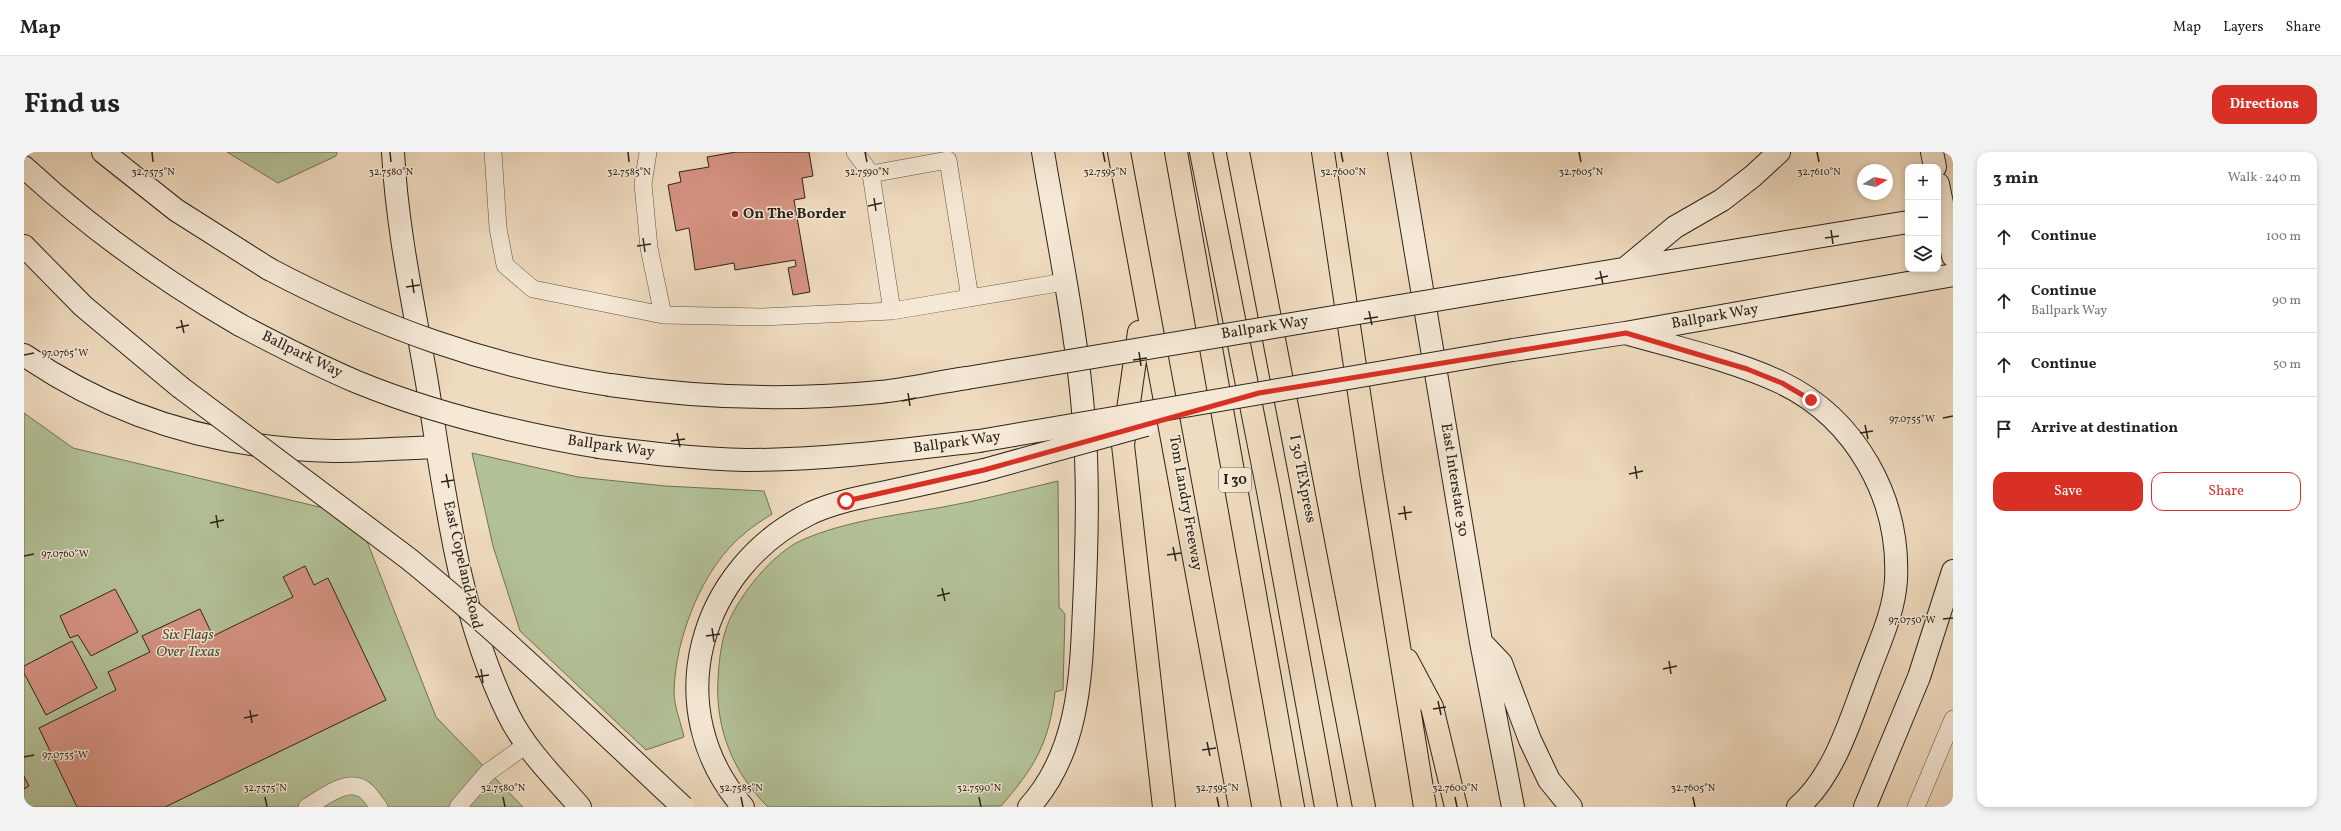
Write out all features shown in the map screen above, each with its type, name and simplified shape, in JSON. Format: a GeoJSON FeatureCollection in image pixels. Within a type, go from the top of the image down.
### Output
{"type":"FeatureCollection","features":[{"type":"Feature","properties":{"kind":"highway","name":"Tom Landry Freeway"},"geometry":{"type":"LineString","coordinates":[[1119,152],[1144,295],[1174,443],[1240,807]]}},
{"type":"Feature","properties":{"kind":"highway","name":"I 30"},"geometry":{"type":"LineString","coordinates":[[1176,152],[1293,807]]}},
{"type":"Feature","properties":{"kind":"highway"},"geometry":{"type":"LineString","coordinates":[[1200,152],[1268,491],[1326,807]]}},
{"type":"Feature","properties":{"kind":"highway","name":"I 30 TEXpress"},"geometry":{"type":"LineString","coordinates":[[1238,152],[1364,807]]}},
{"type":"Feature","properties":{"kind":"highway"},"geometry":{"type":"LineString","coordinates":[[1323,152],[1398,644],[1425,807]]}},
{"type":"Feature","properties":{"kind":"highway"},"geometry":{"type":"LineString","coordinates":[[1144,295],[1123,445],[1164,807]]}},
{"type":"Feature","properties":{"kind":"highway"},"geometry":{"type":"LineString","coordinates":[[1398,644],[1432,707],[1456,807]]}},
{"type":"Feature","properties":{"kind":"main road","name":"Ballpark Way"},"geometry":{"type":"LineString","coordinates":[[103,152],[176,210],[269,269],[319,296],[419,337],[516,368],[553,377],[610,386],[687,395],[776,397],[880,392],[1502,289],[1626,267],[1905,222]]}},
{"type":"Feature","properties":{"kind":"main road","name":"East Copeland Road"},"geometry":{"type":"LineString","coordinates":[[393,152],[395,189],[401,232],[437,446],[466,593],[480,644],[502,701],[526,745],[580,807]]}},
{"type":"Feature","properties":{"kind":"main road"},"geometry":{"type":"LineString","coordinates":[[1029,807],[1058,763],[1068,738],[1081,682],[1087,558],[1086,455],[1082,394],[1043,152]]}},
{"type":"Feature","properties":{"kind":"main road","name":"East Interstate 30"},"geometry":{"type":"LineString","coordinates":[[1400,152],[1481,642],[1513,807]]}},
{"type":"Feature","properties":{"kind":"main road"},"geometry":{"type":"LineString","coordinates":[[1626,267],[1675,227],[1722,200],[1754,176],[1778,152]]}},
{"type":"Feature","properties":{"kind":"main road"},"geometry":{"type":"LineString","coordinates":[[1932,152],[1934,164]]}},
{"type":"Feature","properties":{"kind":"main road","name":"Ballpark Way"},"geometry":{"type":"LineString","coordinates":[[24,167],[91,225],[135,259],[175,286],[240,325],[357,382],[432,409],[514,431],[599,447],[697,457],[746,460],[842,456],[979,441],[1513,350],[1626,333],[1953,274]]}},
{"type":"Feature","properties":{"kind":"main road"},"geometry":{"type":"LineString","coordinates":[[1941,198],[1953,256]]}},
{"type":"Feature","properties":{"kind":"main road"},"geometry":{"type":"LineString","coordinates":[[24,246],[83,306],[180,387],[409,559],[446,589],[543,674],[683,807]]}},
{"type":"Feature","properties":{"kind":"main road"},"geometry":{"type":"LineString","coordinates":[[1626,333],[1747,369],[1782,383],[1811,400],[1841,426],[1866,459],[1885,496],[1894,538],[1896,580],[1890,617],[1838,750],[1823,776],[1798,807]]}},
{"type":"Feature","properties":{"kind":"main road"},"geometry":{"type":"LineString","coordinates":[[24,355],[106,403],[181,431],[298,449],[336,451],[437,446]]}},
{"type":"Feature","properties":{"kind":"main road"},"geometry":{"type":"LineString","coordinates":[[743,807],[725,782],[713,760],[699,711],[698,684],[705,633],[724,589],[738,570],[753,554],[775,535],[822,508],[846,501],[984,470],[1259,393]]}},
{"type":"Feature","properties":{"kind":"main road"},"geometry":{"type":"LineString","coordinates":[[1865,807],[1919,677],[1953,570]]}},
{"type":"Feature","properties":{"kind":"main road"},"geometry":{"type":"LineString","coordinates":[[1481,642],[1501,664],[1549,780],[1571,807]]}},
{"type":"Feature","properties":{"kind":"lane"},"geometry":{"type":"LineString","coordinates":[[493,152],[498,228],[505,265],[533,289],[663,315],[762,317],[892,311],[1064,282]]}},
{"type":"Feature","properties":{"kind":"lane"},"geometry":{"type":"LineString","coordinates":[[648,152],[643,184],[649,248],[663,315]]}},
{"type":"Feature","properties":{"kind":"lane"},"geometry":{"type":"LineString","coordinates":[[855,152],[871,174],[892,311]]}},
{"type":"Feature","properties":{"kind":"lane"},"geometry":{"type":"LineString","coordinates":[[871,174],[948,160],[970,298]]}},
{"type":"Feature","properties":{"kind":"lane"},"geometry":{"type":"LineString","coordinates":[[1916,807],[1953,719]]}},
{"type":"Feature","properties":{"kind":"lane"},"geometry":{"type":"LineString","coordinates":[[458,807],[487,773],[526,745]]}},
{"type":"Feature","properties":{"kind":"lane"},"geometry":{"type":"LineString","coordinates":[[307,807],[342,787],[356,786],[366,791],[379,807]]}},
{"type":"Feature","properties":{"kind":"green space"},"geometry":{"type":"Polygon","coordinates":[[[227,152],[337,152],[336,156],[278,183],[227,152]]]}},
{"type":"Feature","properties":{"kind":"green space","name":"Six Flags Over Texas"},"geometry":{"type":"Polygon","coordinates":[[[24,413],[73,448],[357,516],[436,717],[523,807],[24,807],[24,413]]]}},
{"type":"Feature","properties":{"kind":"green space"},"geometry":{"type":"Polygon","coordinates":[[[472,453],[578,477],[665,486],[764,491],[772,514],[745,533],[730,547],[716,565],[704,584],[686,627],[679,650],[674,692],[676,709],[684,737],[646,750],[520,631],[493,546],[472,453]]]}},
{"type":"Feature","properties":{"kind":"green space"},"geometry":{"type":"Polygon","coordinates":[[[1058,481],[1059,607],[1065,614],[1063,690],[1055,692],[1049,726],[1038,754],[1023,779],[1001,806],[768,807],[745,780],[729,749],[723,732],[720,715],[718,679],[723,639],[732,614],[748,589],[768,565],[791,546],[802,540],[836,528],[871,519],[972,501],[1058,481]]]}},
{"type":"Feature","properties":{"kind":"building","name":"On The Border"},"geometry":{"type":"Polygon","coordinates":[[[736,152],[809,152],[813,176],[802,178],[805,198],[794,200],[810,292],[793,295],[788,268],[796,266],[795,260],[735,270],[734,263],[695,270],[689,228],[676,231],[668,185],[681,182],[679,172],[709,167],[707,157],[736,152]]]}},
{"type":"Feature","properties":{"kind":"building"},"geometry":{"type":"Polygon","coordinates":[[[305,566],[314,585],[328,578],[386,700],[165,807],[77,807],[39,728],[116,690],[108,672],[150,652],[142,636],[200,609],[213,636],[293,597],[283,577],[305,566]]]}},
{"type":"Feature","properties":{"kind":"building"},"geometry":{"type":"Polygon","coordinates":[[[115,589],[138,632],[91,656],[78,635],[70,638],[60,616],[115,589]]]}},
{"type":"Feature","properties":{"kind":"building"},"geometry":{"type":"Polygon","coordinates":[[[72,641],[97,688],[46,715],[24,673],[24,666],[72,641]]]}},
{"type":"Feature","properties":{"kind":"building"},"geometry":{"type":"Polygon","coordinates":[[[24,776],[29,786],[24,789],[24,776]]]}},
{"type":"Feature","properties":{"kind":"place","name":"On The Border"},"geometry":{"type":"Point","coordinates":[735,214]}},
{"type":"Feature","properties":{"kind":"route"},"geometry":{"type":"LineString","coordinates":[[846,501],[984,470],[1259,393],[1513,350],[1626,333],[1747,369],[1782,383],[1811,400]]}}]}
